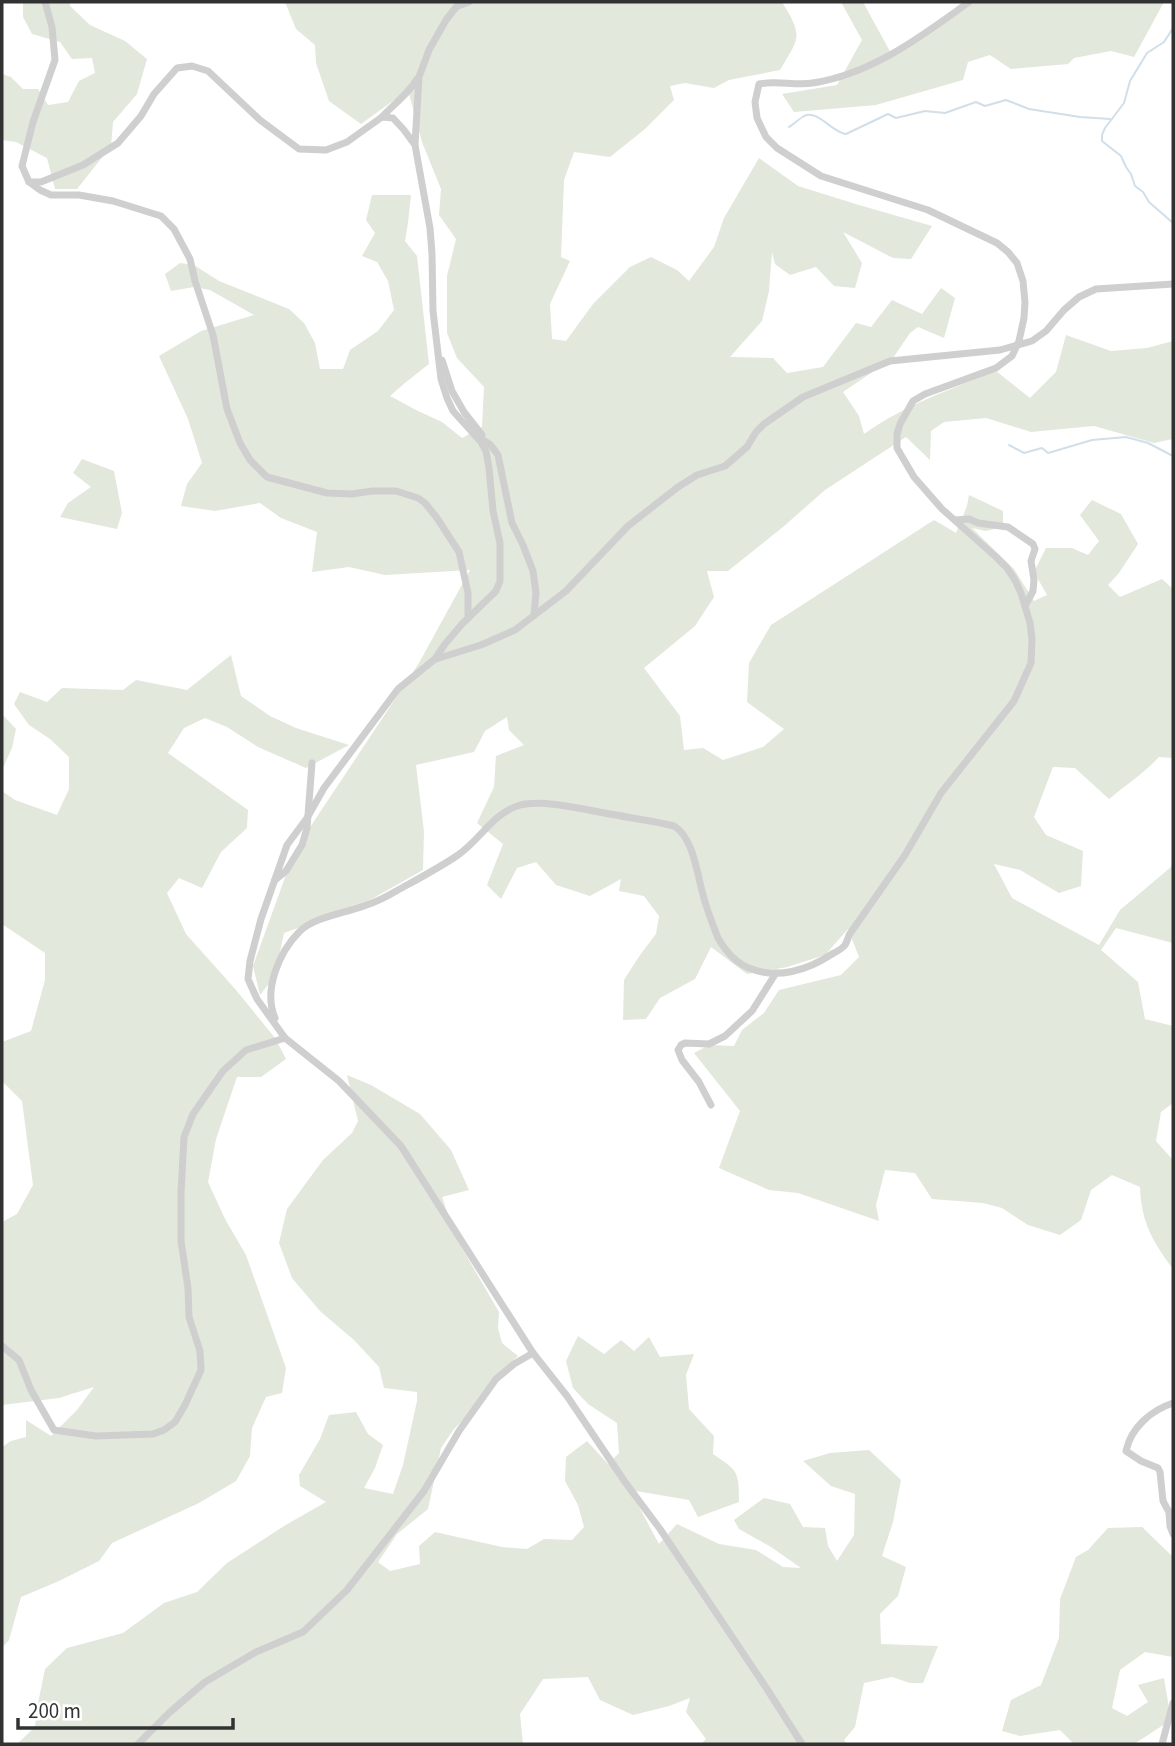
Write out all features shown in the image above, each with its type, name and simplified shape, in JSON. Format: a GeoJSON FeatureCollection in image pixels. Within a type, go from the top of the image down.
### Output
{"type":"FeatureCollection","features":[{"type":"Feature","properties":{"kind":"street"},"geometry":{"type":"LineString","coordinates":[[45,2],[52,27],[55,60],[33,122],[22,166],[29,181],[51,195],[79,195],[113,201],[161,216],[168,221],[190,259],[213,335],[227,409],[240,443],[250,460],[267,477],[327,493],[396,491],[425,503],[458,552],[468,593],[468,618]]}},
{"type":"Feature","properties":{"kind":"street"},"geometry":{"type":"LineString","coordinates":[[29,181],[41,182],[83,165],[118,143],[177,68],[192,66],[208,71],[260,120],[299,149],[326,150],[347,142],[382,117],[412,88],[446,20],[459,4],[469,2]]}},
{"type":"Feature","properties":{"kind":"street"},"geometry":{"type":"LineString","coordinates":[[285,1038],[270,1007],[271,990],[282,953],[300,930],[395,892],[458,855],[496,818],[528,804],[564,806],[665,823],[680,829],[692,854],[713,924],[723,945],[740,963],[750,969],[776,973],[817,964],[844,947],[849,935],[905,855],[941,793],[1014,701],[1031,663],[1032,653],[1030,623],[1015,580],[1007,568],[942,509],[914,477],[898,448],[897,434],[913,401],[996,368],[1012,356],[1019,341],[1025,302],[1023,281],[1017,263],[1002,246],[928,210],[813,173],[770,142],[759,125],[755,110],[755,96],[759,84],[811,84],[855,71],[885,58],[928,32],[969,2]]}},
{"type":"Feature","properties":{"kind":"street"},"geometry":{"type":"LineString","coordinates":[[419,77],[415,145],[430,228],[433,311],[442,379],[453,411],[498,455],[512,523],[533,571],[536,593],[534,616]]}},
{"type":"Feature","properties":{"kind":"street"},"geometry":{"type":"LineString","coordinates":[[382,117],[393,118],[415,145]]}},
{"type":"Feature","properties":{"kind":"street"},"geometry":{"type":"LineString","coordinates":[[435,659],[481,645],[515,630],[566,591],[628,526],[696,475],[725,466],[747,447],[764,424],[803,397],[890,361],[964,355],[1015,347],[1032,341],[1046,331],[1079,297],[1096,289],[1173,284]]}},
{"type":"Feature","properties":{"kind":"street"},"geometry":{"type":"LineString","coordinates":[[482,440],[489,468],[499,543],[500,582],[496,591],[468,618],[435,659],[398,689],[324,788],[287,845],[261,919],[248,979],[257,999],[285,1038],[339,1081],[401,1146],[533,1353],[567,1396],[660,1529],[802,1744]]}},
{"type":"Feature","properties":{"kind":"street"},"geometry":{"type":"LineString","coordinates":[[954,520],[969,519],[978,523],[1008,527],[1033,544],[1033,591],[1025,606]]}},
{"type":"Feature","properties":{"kind":"street"},"geometry":{"type":"LineString","coordinates":[[274,880],[286,870],[302,845],[307,828],[312,763]]}},
{"type":"Feature","properties":{"kind":"street"},"geometry":{"type":"LineString","coordinates":[[711,1105],[678,1050],[685,1043],[709,1044],[725,1036],[752,1011],[776,973]]}},
{"type":"Feature","properties":{"kind":"street"},"geometry":{"type":"LineString","coordinates":[[2,1346],[19,1360],[31,1390],[54,1430],[96,1436],[153,1434],[175,1422],[194,1389],[201,1370],[200,1351],[189,1317],[181,1241],[184,1137],[193,1114],[223,1071],[246,1050],[285,1038]]}},
{"type":"Feature","properties":{"kind":"street"},"geometry":{"type":"LineString","coordinates":[[138,1744],[205,1682],[256,1652],[303,1632],[347,1590],[425,1491],[459,1431],[496,1380],[514,1364],[533,1353]]}},
{"type":"Feature","properties":{"kind":"street"},"geometry":{"type":"LineString","coordinates":[[1173,1403],[1162,1406],[1140,1423],[1126,1451],[1158,1468],[1163,1501],[1169,1512],[1173,1534]]}},
{"type":"Feature","properties":{"kind":"street"},"geometry":{"type":"LineString","coordinates":[[1162,1744],[1173,1703]]}},
{"type":"Feature","properties":{"kind":"shaded area"},"geometry":{"type":"Polygon","coordinates":[[[23,2],[70,2],[70,6],[90,25],[125,41],[147,59],[137,94],[113,122],[111,146],[77,189],[55,189],[47,158],[16,142],[2,140],[2,74],[11,77],[23,89],[38,89],[48,105],[68,102],[79,81],[95,73],[92,58],[72,59],[60,42],[32,34],[23,17],[23,2]]]}},
{"type":"Feature","properties":{"kind":"shaded area"},"geometry":{"type":"Polygon","coordinates":[[[285,2],[782,2],[793,22],[796,36],[792,50],[780,70],[729,80],[714,88],[685,83],[670,86],[674,100],[645,129],[610,157],[574,152],[564,180],[561,257],[570,261],[550,304],[552,339],[566,341],[593,304],[630,267],[651,257],[677,270],[689,281],[714,247],[724,218],[759,158],[798,186],[932,226],[911,259],[893,258],[843,232],[862,263],[855,288],[834,286],[816,267],[790,275],[775,264],[772,252],[769,291],[762,321],[730,357],[773,358],[787,373],[823,367],[856,323],[871,327],[892,300],[922,314],[941,288],[955,298],[944,338],[918,327],[910,333],[893,358],[843,392],[859,416],[864,434],[911,407],[996,371],[1030,398],[1056,372],[1066,335],[1111,351],[1147,348],[1173,341],[1173,439],[1154,443],[1094,426],[1031,432],[986,418],[944,422],[931,431],[930,460],[906,437],[825,490],[728,571],[707,571],[714,597],[695,626],[644,668],[680,716],[684,750],[703,748],[723,760],[763,747],[784,729],[747,702],[749,663],[771,625],[934,520],[956,533],[969,495],[1003,511],[1003,527],[986,531],[972,528],[1014,569],[1034,601],[1047,595],[1034,572],[1046,548],[1072,548],[1088,555],[1099,541],[1080,515],[1092,500],[1121,514],[1138,544],[1108,585],[1120,597],[1162,579],[1173,589],[1173,758],[1159,757],[1109,799],[1075,768],[1053,767],[1034,817],[1046,835],[1083,851],[1081,886],[1059,893],[1020,870],[994,864],[1012,898],[1099,945],[1120,910],[1171,867],[1173,856],[1173,943],[1116,928],[1101,950],[1138,982],[1145,1019],[1173,1026],[1173,1103],[1161,1112],[1156,1141],[1173,1160],[1173,1269],[1149,1231],[1140,1187],[1112,1175],[1091,1190],[1081,1220],[1060,1235],[1028,1225],[1002,1208],[983,1203],[932,1199],[915,1173],[885,1170],[876,1205],[879,1221],[798,1193],[769,1190],[719,1168],[740,1111],[694,1053],[709,1045],[734,1046],[742,1030],[764,1013],[779,990],[841,975],[859,957],[848,929],[825,955],[787,967],[747,974],[711,947],[695,979],[660,998],[646,1019],[623,1020],[624,980],[656,934],[659,916],[644,896],[619,891],[621,879],[590,896],[556,885],[536,862],[517,868],[501,899],[487,885],[503,844],[477,823],[494,787],[496,756],[524,745],[509,730],[507,717],[485,731],[474,752],[416,765],[424,832],[423,870],[361,905],[284,933],[275,976],[260,995],[253,966],[295,850],[419,663],[470,570],[385,575],[349,567],[312,572],[317,532],[281,518],[260,503],[215,511],[181,506],[187,484],[202,463],[188,419],[159,356],[201,331],[254,315],[210,290],[194,287],[171,291],[165,274],[180,263],[194,265],[219,281],[289,309],[304,323],[315,343],[320,369],[343,369],[350,350],[378,331],[394,310],[388,281],[377,262],[362,256],[375,233],[366,220],[372,195],[411,195],[405,241],[417,256],[429,364],[390,396],[442,422],[462,438],[482,427],[484,387],[457,358],[447,333],[447,276],[456,239],[439,215],[441,189],[422,142],[408,90],[361,124],[329,101],[316,63],[315,45],[296,29],[285,2]]]}},
{"type":"Feature","properties":{"kind":"shaded area"},"geometry":{"type":"Polygon","coordinates":[[[841,2],[863,2],[893,57],[973,2],[1164,2],[1134,57],[1111,51],[1074,58],[1068,64],[1011,69],[990,55],[968,62],[963,80],[876,105],[794,112],[782,94],[837,85],[862,40],[841,2]]]}},
{"type":"Feature","properties":{"kind":"shaded area"},"geometry":{"type":"Polygon","coordinates":[[[82,459],[114,471],[122,513],[117,529],[60,517],[68,503],[91,487],[73,473],[82,459]]]}},
{"type":"Feature","properties":{"kind":"shaded area"},"geometry":{"type":"Polygon","coordinates":[[[231,655],[241,696],[270,716],[296,728],[349,745],[306,768],[258,747],[227,727],[205,718],[184,728],[168,753],[248,810],[247,828],[221,852],[202,888],[179,878],[167,893],[186,934],[275,1038],[286,1059],[261,1077],[237,1077],[216,1139],[208,1182],[246,1255],[286,1368],[282,1393],[266,1397],[252,1428],[250,1456],[236,1481],[199,1503],[112,1543],[99,1561],[21,1597],[9,1640],[2,1648],[2,1447],[26,1437],[26,1420],[51,1436],[77,1410],[94,1387],[59,1398],[2,1405],[2,1222],[17,1214],[33,1185],[22,1101],[2,1083],[2,1042],[31,1031],[45,980],[45,953],[2,924],[2,791],[15,800],[57,815],[69,789],[69,757],[50,739],[29,725],[14,704],[20,692],[47,702],[62,688],[123,690],[136,680],[187,690],[231,655]]]}},
{"type":"Feature","properties":{"kind":"shaded area"},"geometry":{"type":"Polygon","coordinates":[[[2,714],[16,729],[12,748],[2,770],[2,714]]]}},
{"type":"Feature","properties":{"kind":"shaded area"},"geometry":{"type":"Polygon","coordinates":[[[347,1075],[371,1085],[420,1114],[451,1150],[469,1190],[442,1197],[456,1238],[499,1312],[498,1328],[502,1343],[518,1356],[489,1384],[475,1408],[454,1429],[441,1448],[428,1509],[397,1534],[378,1562],[390,1571],[420,1564],[419,1546],[435,1532],[502,1547],[527,1549],[544,1539],[572,1540],[584,1527],[578,1505],[565,1481],[566,1457],[587,1441],[608,1464],[619,1453],[617,1423],[588,1404],[573,1388],[566,1361],[578,1336],[604,1354],[621,1340],[634,1351],[649,1337],[660,1357],[694,1354],[686,1375],[689,1409],[714,1436],[713,1454],[732,1468],[739,1492],[739,1502],[698,1517],[689,1500],[630,1490],[659,1544],[677,1524],[719,1544],[756,1550],[783,1567],[801,1568],[739,1529],[734,1520],[764,1498],[790,1504],[803,1527],[825,1528],[828,1546],[837,1561],[854,1535],[855,1494],[831,1486],[803,1461],[830,1453],[869,1450],[901,1480],[893,1522],[882,1556],[906,1567],[898,1596],[880,1614],[881,1644],[938,1646],[923,1683],[910,1683],[892,1677],[864,1683],[855,1727],[844,1740],[847,1744],[701,1744],[706,1739],[686,1712],[690,1698],[633,1715],[600,1700],[588,1677],[543,1679],[520,1714],[523,1744],[17,1744],[35,1727],[45,1669],[67,1648],[123,1633],[164,1603],[197,1592],[227,1563],[326,1502],[300,1486],[299,1475],[320,1439],[329,1415],[356,1412],[368,1434],[383,1445],[364,1488],[393,1494],[403,1465],[417,1392],[384,1388],[379,1367],[354,1340],[320,1311],[292,1278],[279,1243],[287,1209],[323,1160],[352,1133],[358,1121],[347,1075]]]}},
{"type":"Feature","properties":{"kind":"shaded area"},"geometry":{"type":"Polygon","coordinates":[[[1142,1527],[1173,1557],[1173,1657],[1145,1652],[1120,1670],[1112,1708],[1127,1716],[1148,1702],[1138,1685],[1164,1678],[1171,1720],[1134,1744],[1074,1744],[1060,1730],[1020,1736],[1002,1731],[1011,1700],[1041,1685],[1059,1638],[1060,1599],[1076,1557],[1088,1550],[1108,1528],[1142,1527]]]}},
{"type":"Feature","properties":{"kind":"waterway"},"geometry":{"type":"LineString","coordinates":[[1173,28],[1164,42],[1147,53],[1130,81],[1124,103],[1102,135],[1102,141],[1121,156],[1135,186],[1173,223]]}},
{"type":"Feature","properties":{"kind":"waterway"},"geometry":{"type":"LineString","coordinates":[[789,127],[809,115],[820,118],[846,134],[888,114],[896,118],[925,111],[945,113],[976,102],[985,106],[1006,100],[1029,109],[1110,119]]}},
{"type":"Feature","properties":{"kind":"waterway"},"geometry":{"type":"LineString","coordinates":[[1009,445],[1024,453],[1042,448],[1048,453],[1092,440],[1126,437],[1148,443],[1173,456]]}}]}
